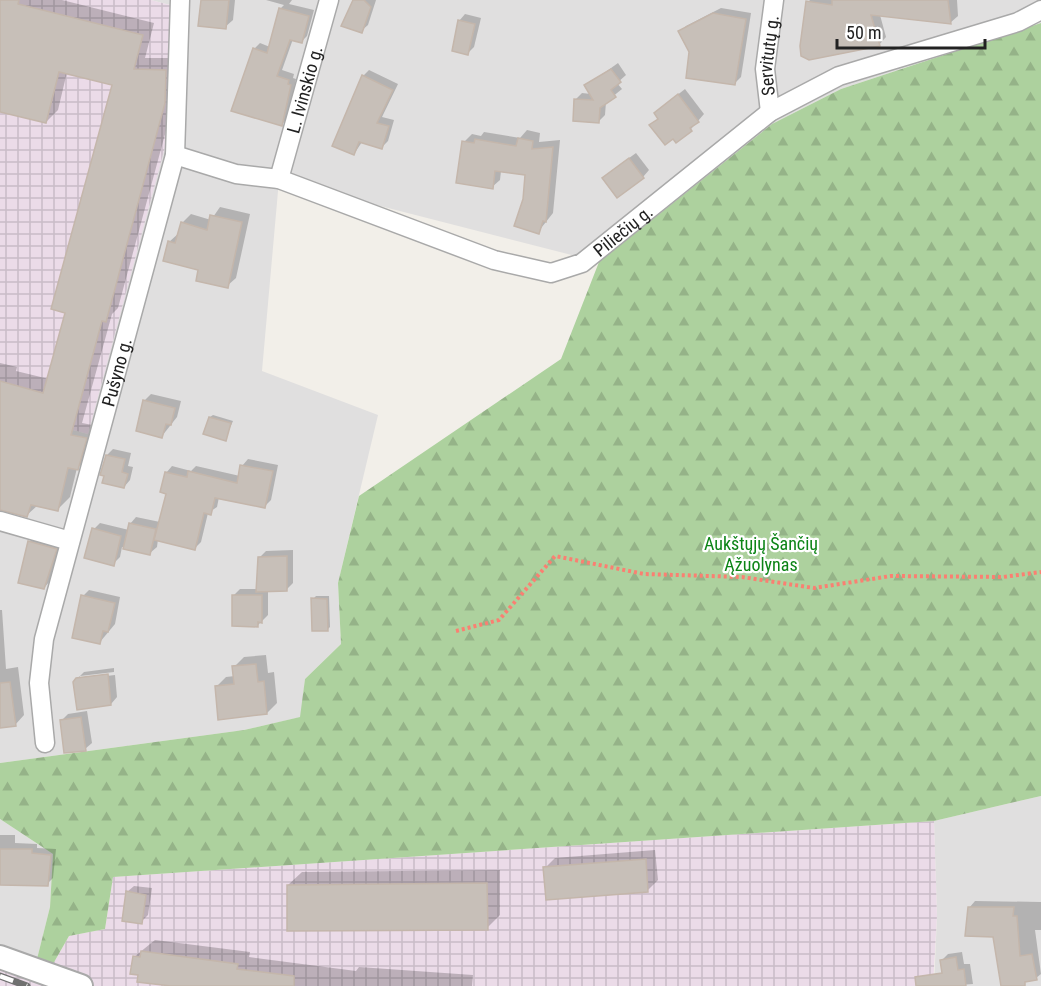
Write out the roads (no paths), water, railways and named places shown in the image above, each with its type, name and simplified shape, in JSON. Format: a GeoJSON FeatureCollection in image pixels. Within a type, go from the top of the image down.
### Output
{"type":"FeatureCollection","features":[{"type":"Feature","properties":{"kind":"street","name":"Pušyno g."},"geometry":{"type":"LineString","coordinates":[[45,743],[39,670],[70,541],[175,155],[180,0]]}},
{"type":"Feature","properties":{"kind":"street","name":"L. Ivinskio g."},"geometry":{"type":"LineString","coordinates":[[279,179],[329,0]]}},
{"type":"Feature","properties":{"kind":"street","name":"Servitutų g."},"geometry":{"type":"LineString","coordinates":[[770,112],[765,69],[774,0]]}},
{"type":"Feature","properties":{"kind":"street","name":"Piliečių g."},"geometry":{"type":"LineString","coordinates":[[175,155],[236,174],[279,179],[494,260],[551,273],[582,263],[770,112],[839,76],[1018,22],[1041,10]]}},
{"type":"Feature","properties":{"kind":"street"},"geometry":{"type":"LineString","coordinates":[[0,521],[70,541]]}},
{"type":"Feature","properties":{"kind":"street"},"geometry":{"type":"LineString","coordinates":[[0,957],[81,986]]}},
{"type":"Feature","properties":{"kind":"railway"},"geometry":{"type":"LineString","coordinates":[[0,976],[27,986]]}},
{"type":"Feature","properties":{"kind":"park label","name":"Aukštųjų Šančių Ąžuolynas"},"geometry":{"type":"Point","coordinates":[761,553]}}]}
